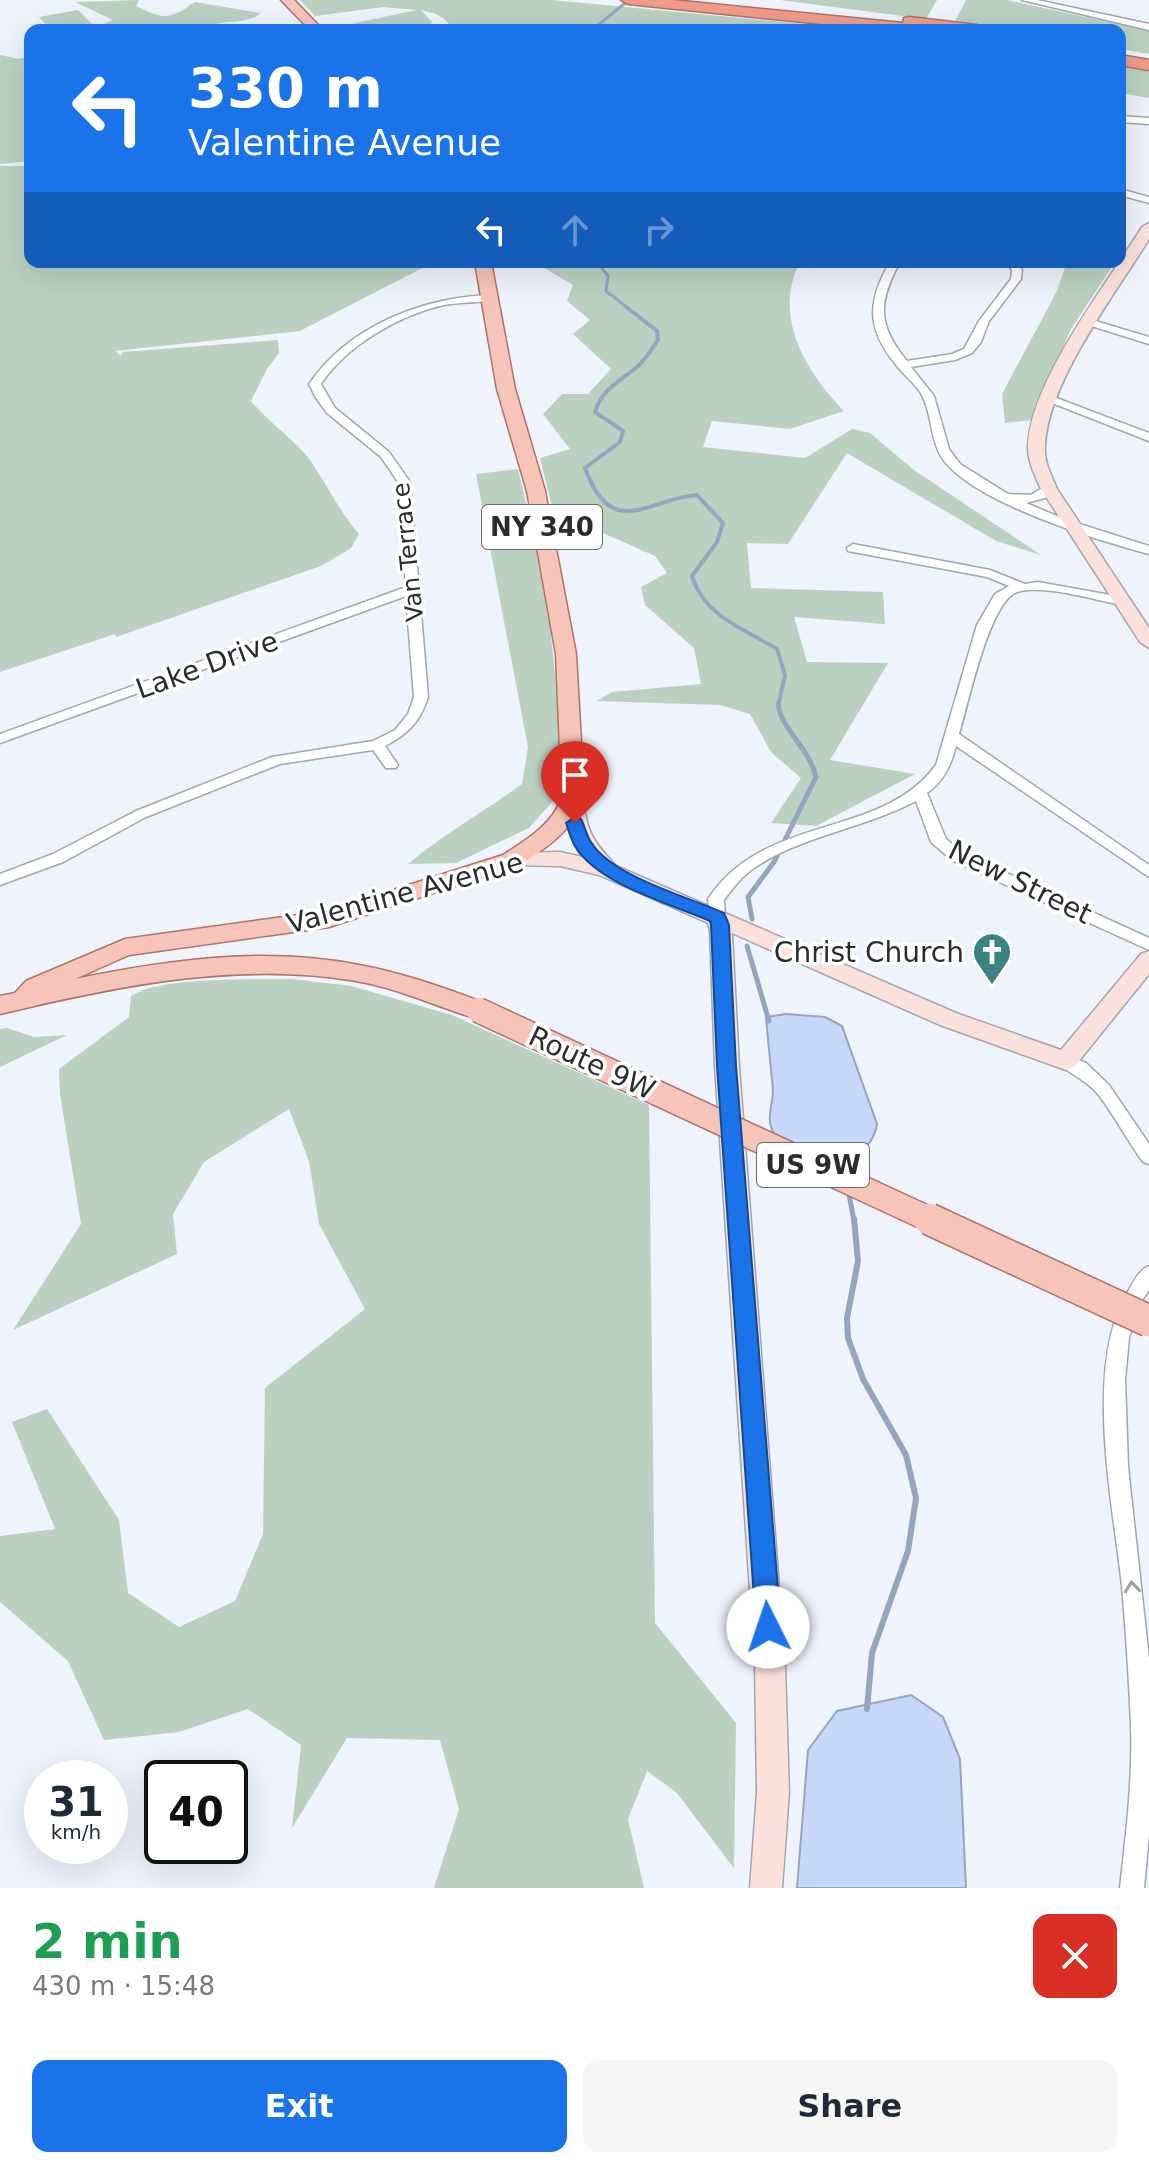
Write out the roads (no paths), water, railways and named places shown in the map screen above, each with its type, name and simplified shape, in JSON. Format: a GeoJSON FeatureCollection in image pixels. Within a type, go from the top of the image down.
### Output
{"type":"FeatureCollection","features":[{"type":"Feature","properties":{"kind":"highway"},"geometry":{"type":"LineString","coordinates":[[628,0],[887,24]]}},
{"type":"Feature","properties":{"kind":"highway"},"geometry":{"type":"LineString","coordinates":[[742,0],[899,24]]}},
{"type":"Feature","properties":{"kind":"highway"},"geometry":{"type":"LineString","coordinates":[[1126,53],[1149,56]]}},
{"type":"Feature","properties":{"kind":"highway"},"geometry":{"type":"LineString","coordinates":[[1126,61],[1149,65]]}},
{"type":"Feature","properties":{"kind":"main road"},"geometry":{"type":"LineString","coordinates":[[287,0],[311,24]]}},
{"type":"Feature","properties":{"kind":"main road"},"geometry":{"type":"LineString","coordinates":[[1126,263],[1149,227]]}},
{"type":"Feature","properties":{"kind":"main road","name":"NY 340"},"geometry":{"type":"LineString","coordinates":[[484,268],[506,389],[536,491],[566,654],[575,823],[583,845],[594,858],[619,875]]}},
{"type":"Feature","properties":{"kind":"main road"},"geometry":{"type":"LineString","coordinates":[[1123,268],[1089,322],[1051,399],[1036,443],[1038,464],[1049,489],[1149,642]]}},
{"type":"Feature","properties":{"kind":"main road"},"geometry":{"type":"LineString","coordinates":[[511,860],[530,849],[557,825],[569,810],[573,796]]}},
{"type":"Feature","properties":{"kind":"main road","name":"Valentine Avenue"},"geometry":{"type":"LineString","coordinates":[[12,1002],[35,987],[125,947],[159,940],[296,926],[337,917],[511,860],[569,860],[619,875],[966,1027],[1066,1061]]}},
{"type":"Feature","properties":{"kind":"main road"},"geometry":{"type":"LineString","coordinates":[[717,917],[721,930],[727,1066],[768,1627],[773,1792],[766,1888]]}},
{"type":"Feature","properties":{"kind":"main road"},"geometry":{"type":"LineString","coordinates":[[1066,1061],[1149,959]]}},
{"type":"Feature","properties":{"kind":"main road","name":"Route 9W"},"geometry":{"type":"LineString","coordinates":[[12,1002],[111,978],[242,964],[298,964],[348,970],[397,981],[478,1010],[1149,1321]]}},
{"type":"Feature","properties":{"kind":"street"},"geometry":{"type":"LineString","coordinates":[[1026,0],[1149,27]]}},
{"type":"Feature","properties":{"kind":"street"},"geometry":{"type":"LineString","coordinates":[[1126,119],[1149,121]]}},
{"type":"Feature","properties":{"kind":"street"},"geometry":{"type":"LineString","coordinates":[[1126,194],[1149,200]]}},
{"type":"Feature","properties":{"kind":"street"},"geometry":{"type":"LineString","coordinates":[[891,268],[881,283],[877,318],[882,336],[927,394],[947,458],[995,493],[1027,511],[1149,550]]}},
{"type":"Feature","properties":{"kind":"street"},"geometry":{"type":"LineString","coordinates":[[902,365],[955,357],[968,351],[984,321],[1016,279],[1016,268]]}},
{"type":"Feature","properties":{"kind":"street","name":"Van Terrace"},"geometry":{"type":"LineString","coordinates":[[1,879],[58,858],[141,814],[277,760],[377,745],[400,733],[415,715],[421,697],[404,482],[400,469],[389,456],[326,405],[315,384],[320,374],[334,361],[374,333],[416,312],[454,300],[489,298]]}},
{"type":"Feature","properties":{"kind":"street"},"geometry":{"type":"LineString","coordinates":[[1089,322],[1149,341]]}},
{"type":"Feature","properties":{"kind":"street"},"geometry":{"type":"LineString","coordinates":[[1051,399],[1149,437]]}},
{"type":"Feature","properties":{"kind":"street"},"geometry":{"type":"LineString","coordinates":[[995,493],[1030,500],[1042,497],[1049,489]]}},
{"type":"Feature","properties":{"kind":"street"},"geometry":{"type":"LineString","coordinates":[[853,548],[990,574],[1022,587]]}},
{"type":"Feature","properties":{"kind":"street"},"geometry":{"type":"LineString","coordinates":[[717,917],[716,899],[751,862],[920,793],[939,776],[990,612],[1003,594],[1022,587],[1049,587],[1122,601]]}},
{"type":"Feature","properties":{"kind":"street","name":"Lake Drive"},"geometry":{"type":"LineString","coordinates":[[0,739],[413,589]]}},
{"type":"Feature","properties":{"kind":"street"},"geometry":{"type":"LineString","coordinates":[[952,736],[1149,872]]}},
{"type":"Feature","properties":{"kind":"street"},"geometry":{"type":"LineString","coordinates":[[377,745],[391,765]]}},
{"type":"Feature","properties":{"kind":"street","name":"New Street"},"geometry":{"type":"LineString","coordinates":[[920,793],[939,842],[958,857],[1149,944]]}},
{"type":"Feature","properties":{"kind":"street","name":"Valentine Avenue"},"geometry":{"type":"LineString","coordinates":[[1066,1061],[1083,1068],[1099,1082],[1149,1157]]}},
{"type":"Feature","properties":{"kind":"street"},"geometry":{"type":"LineString","coordinates":[[1132,1888],[1143,1750],[1134,1599],[1114,1382],[1128,1308],[1149,1274]]}},
{"type":"Feature","properties":{"kind":"water"},"geometry":{"type":"Polygon","coordinates":[[[786,1014],[825,1017],[842,1026],[877,1124],[867,1146],[857,1153],[835,1158],[802,1154],[782,1144],[775,1136],[770,1123],[773,1091],[766,1017],[786,1014]]]}},
{"type":"Feature","properties":{"kind":"water"},"geometry":{"type":"Polygon","coordinates":[[[911,1695],[943,1717],[960,1759],[966,1888],[797,1888],[808,1750],[837,1711],[911,1695]]]}},
{"type":"Feature","properties":{"kind":"waterway"},"geometry":{"type":"LineString","coordinates":[[599,24],[629,0]]}},
{"type":"Feature","properties":{"kind":"waterway"},"geometry":{"type":"LineString","coordinates":[[602,268],[608,276],[606,291],[628,308]]}},
{"type":"Feature","properties":{"kind":"waterway"},"geometry":{"type":"LineString","coordinates":[[625,306],[657,331],[658,340],[641,363],[607,391],[598,404],[595,412],[623,431],[620,442],[585,468],[596,491],[607,504],[620,510],[633,511],[697,495],[723,523],[717,542],[692,576],[698,590],[715,611],[777,649],[785,675],[778,705]]}},
{"type":"Feature","properties":{"kind":"waterway"},"geometry":{"type":"LineString","coordinates":[[752,919],[748,897],[774,862],[816,777],[808,757],[780,714],[778,705]]}},
{"type":"Feature","properties":{"kind":"waterway"},"geometry":{"type":"LineString","coordinates":[[747,946],[769,1021]]}},
{"type":"Feature","properties":{"kind":"waterway"},"geometry":{"type":"LineString","coordinates":[[848,1189],[854,1221]]}},
{"type":"Feature","properties":{"kind":"waterway"},"geometry":{"type":"LineString","coordinates":[[854,1219],[858,1261],[847,1318],[848,1338],[863,1379],[906,1455],[916,1498],[908,1551],[872,1653],[867,1709]]}},
{"type":"Feature","properties":{"kind":"place","name":"Christ Church"},"geometry":{"type":"Point","coordinates":[992,986]}}]}
